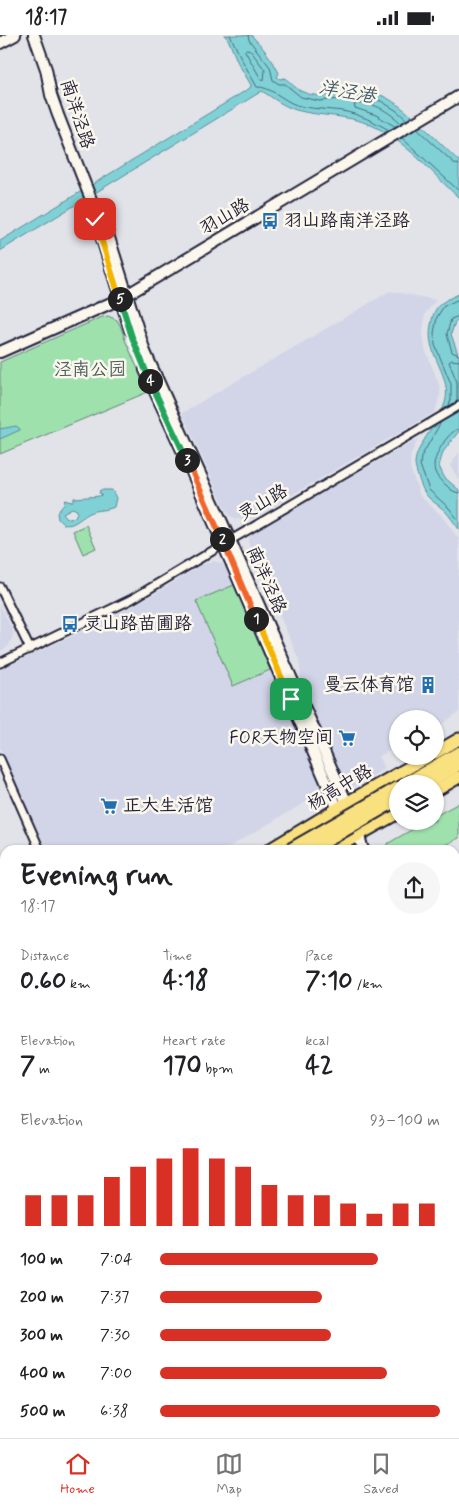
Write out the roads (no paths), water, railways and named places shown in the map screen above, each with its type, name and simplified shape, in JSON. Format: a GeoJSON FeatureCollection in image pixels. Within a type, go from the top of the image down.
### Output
{"type":"FeatureCollection","features":[{"type":"Feature","properties":{"kind":"highway"},"geometry":{"type":"LineString","coordinates":[[421,775],[459,753]]}},
{"type":"Feature","properties":{"kind":"highway"},"geometry":{"type":"LineString","coordinates":[[440,775],[459,764]]}},
{"type":"Feature","properties":{"kind":"highway","name":"杨高中路"},"geometry":{"type":"LineString","coordinates":[[299,845],[389,793]]}},
{"type":"Feature","properties":{"kind":"highway"},"geometry":{"type":"LineString","coordinates":[[319,845],[389,804]]}},
{"type":"Feature","properties":{"kind":"main road"},"geometry":{"type":"LineString","coordinates":[[0,43],[15,35]]}},
{"type":"Feature","properties":{"kind":"main road","name":"南洋泾路"},"geometry":{"type":"LineString","coordinates":[[34,35],[46,69],[51,95],[92,202],[95,219],[124,297],[140,357],[227,542],[343,806],[351,842]]}},
{"type":"Feature","properties":{"kind":"main road","name":"羽山路"},"geometry":{"type":"LineString","coordinates":[[0,352],[124,297],[459,95]]}},
{"type":"Feature","properties":{"kind":"main road"},"geometry":{"type":"LineString","coordinates":[[444,748],[459,739]]}},
{"type":"Feature","properties":{"kind":"main road","name":"杨高中路"},"geometry":{"type":"LineString","coordinates":[[277,845],[414,765]]}},
{"type":"Feature","properties":{"kind":"main road"},"geometry":{"type":"LineString","coordinates":[[444,786],[459,777]]}},
{"type":"Feature","properties":{"kind":"main road"},"geometry":{"type":"LineString","coordinates":[[351,842],[389,819]]}},
{"type":"Feature","properties":{"kind":"street","name":"灵山路"},"geometry":{"type":"LineString","coordinates":[[0,663],[132,599],[459,406]]}},
{"type":"Feature","properties":{"kind":"street"},"geometry":{"type":"LineString","coordinates":[[0,587],[30,649]]}},
{"type":"Feature","properties":{"kind":"street"},"geometry":{"type":"LineString","coordinates":[[0,759],[38,845]]}},
{"type":"Feature","properties":{"kind":"water"},"geometry":{"type":"Polygon","coordinates":[[[224,35],[251,35],[273,63],[279,73],[277,77],[280,79],[285,78],[303,92],[312,95],[373,93],[392,101],[412,116],[459,161],[459,198],[407,148],[383,131],[362,121],[296,110],[282,104],[262,91],[0,251],[0,241],[250,88],[251,85],[238,63],[228,39],[224,35]]]}},
{"type":"Feature","properties":{"kind":"water"},"geometry":{"type":"Polygon","coordinates":[[[459,294],[459,319],[455,322],[451,334],[459,357],[459,431],[443,452],[439,466],[444,477],[459,490],[459,529],[445,511],[425,493],[415,464],[419,449],[444,407],[446,399],[444,380],[431,345],[432,318],[439,305],[459,294]]]}},
{"type":"Feature","properties":{"kind":"water"},"geometry":{"type":"Polygon","coordinates":[[[16,426],[20,430],[0,439],[0,429],[16,426]]]}},
{"type":"Feature","properties":{"kind":"water"},"geometry":{"type":"Polygon","coordinates":[[[100,490],[112,490],[116,498],[114,507],[93,512],[70,525],[62,523],[58,519],[57,513],[65,503],[64,500],[72,502],[74,498],[100,496],[102,494],[99,493],[100,490]],[[72,508],[63,513],[68,519],[74,518],[77,510],[72,508]]]}},
{"type":"Feature","properties":{"kind":"place","name":"羽山路南洋泾路"},"geometry":{"type":"Point","coordinates":[270,221]}},
{"type":"Feature","properties":{"kind":"place","name":"灵山路苗圃路"},"geometry":{"type":"Point","coordinates":[70,624]}},
{"type":"Feature","properties":{"kind":"place","name":"曼云体育馆"},"geometry":{"type":"Point","coordinates":[428,685]}},
{"type":"Feature","properties":{"kind":"place","name":"FOR天物空间"},"geometry":{"type":"Point","coordinates":[347,738]}},
{"type":"Feature","properties":{"kind":"place","name":"正大生活馆"},"geometry":{"type":"Point","coordinates":[109,806]}},
{"type":"Feature","properties":{"kind":"water label","name":"洋泾港"},"geometry":{"type":"Point","coordinates":[347,92]}},
{"type":"Feature","properties":{"kind":"park label","name":"泾南公园"},"geometry":{"type":"Point","coordinates":[90,370]}}]}
